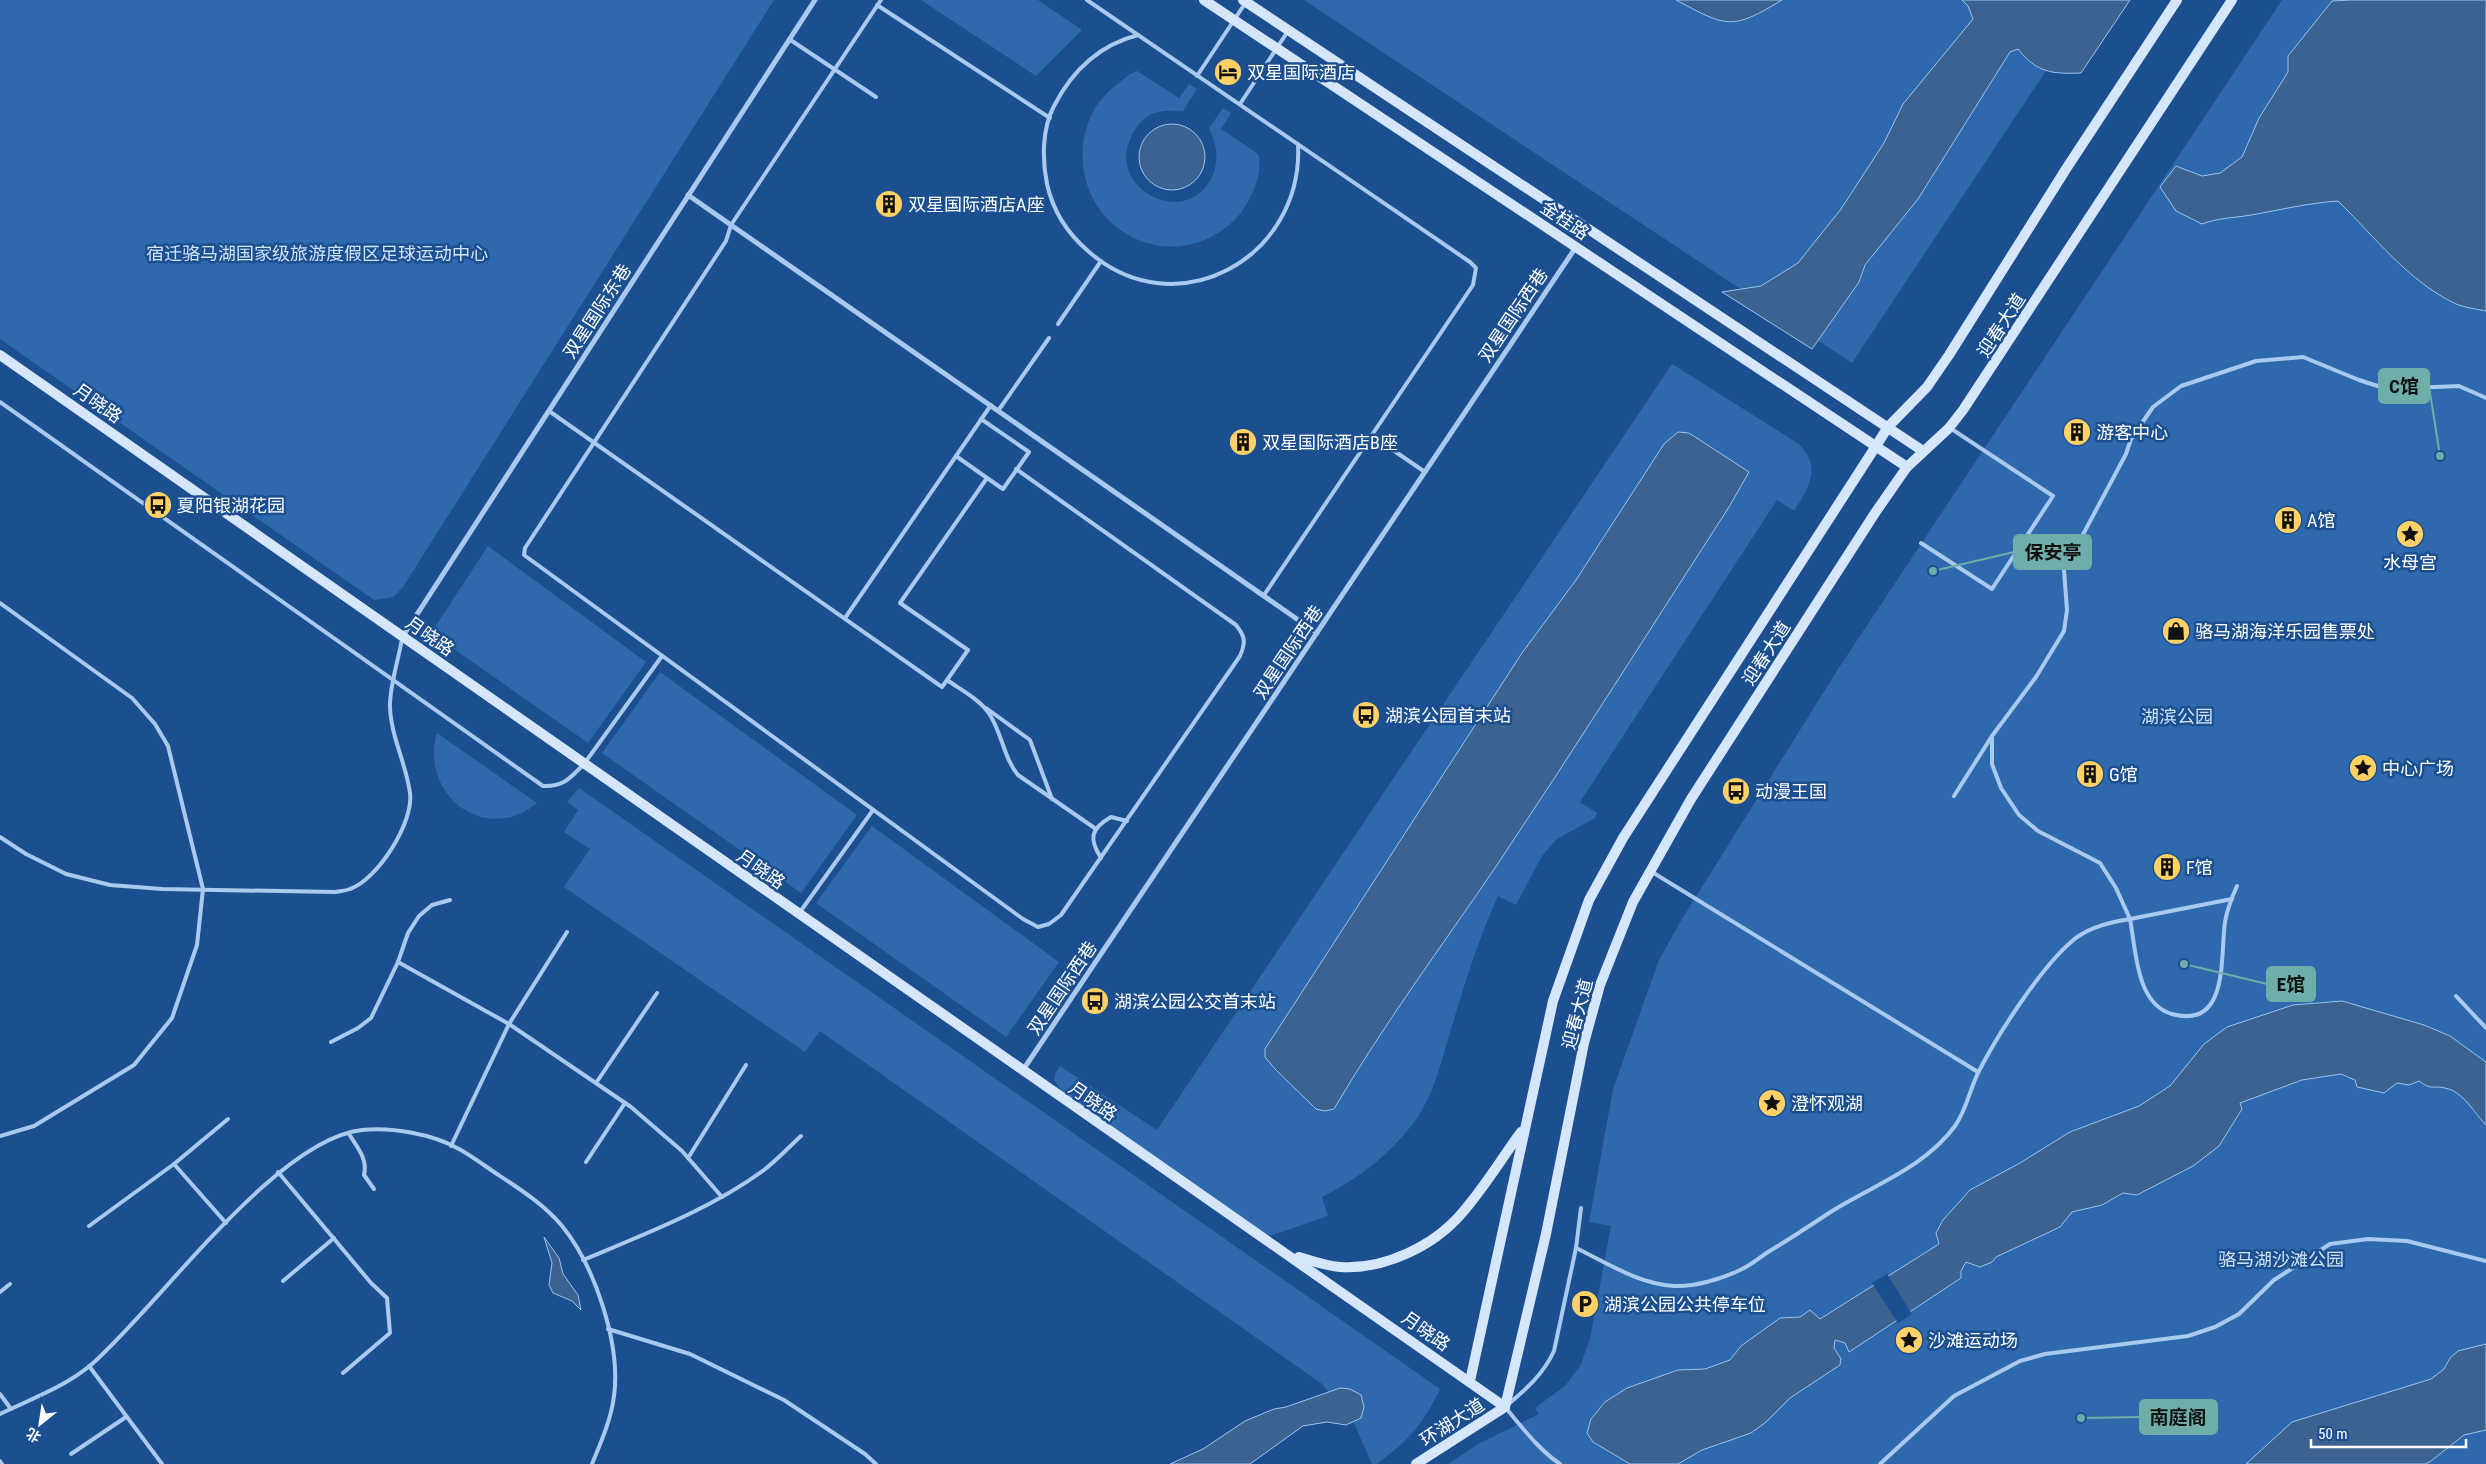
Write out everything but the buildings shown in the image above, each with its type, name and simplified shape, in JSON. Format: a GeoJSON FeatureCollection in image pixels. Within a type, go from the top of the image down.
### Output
{"type":"FeatureCollection","features":[{"type":"Feature","properties":{"kind":"main road","name":"金桂路"},"geometry":{"type":"LineString","coordinates":[[1204,0],[1907,468]]}},
{"type":"Feature","properties":{"kind":"main road","name":"迎春大道"},"geometry":{"type":"LineString","coordinates":[[1470,1382],[1524,1127],[1553,1001],[1589,900],[1623,838],[1888,427],[1928,387],[2066,169],[2177,0]]}},
{"type":"Feature","properties":{"kind":"main road","name":"迎春大道"},"geometry":{"type":"LineString","coordinates":[[1505,1407],[1546,1234],[1584,1044],[1600,985],[1633,902],[1696,791],[1907,468],[1948,428],[2004,351],[2232,0]]}},
{"type":"Feature","properties":{"kind":"main road","name":"金桂路"},"geometry":{"type":"LineString","coordinates":[[1244,1],[1923,451]]}},
{"type":"Feature","properties":{"kind":"main road","name":"月晓路"},"geometry":{"type":"LineString","coordinates":[[0,354],[1258,1236],[1292,1256],[1505,1407]]}},
{"type":"Feature","properties":{"kind":"main road"},"geometry":{"type":"LineString","coordinates":[[1292,1256],[1339,1267],[1368,1266],[1406,1254],[1437,1234],[1462,1214],[1524,1127]]}},
{"type":"Feature","properties":{"kind":"main road","name":"环湖大道"},"geometry":{"type":"LineString","coordinates":[[1416,1464],[1505,1407]]}},
{"type":"Feature","properties":{"kind":"street","name":"双星国际东巷"},"geometry":{"type":"LineString","coordinates":[[402,637],[814,0]]}},
{"type":"Feature","properties":{"kind":"street"},"geometry":{"type":"LineString","coordinates":[[688,196],[1317,633]]}},
{"type":"Feature","properties":{"kind":"street","name":"双星国际西巷"},"geometry":{"type":"LineString","coordinates":[[1022,1071],[1576,247]]}},
{"type":"Feature","properties":{"kind":"lane"},"geometry":{"type":"LineString","coordinates":[[880,0],[731,225],[726,241],[525,548],[524,555],[1023,919],[1038,927],[1049,924],[1061,915],[1240,656],[1245,646],[1244,635],[1236,625],[1016,469]]}},
{"type":"Feature","properties":{"kind":"lane"},"geometry":{"type":"LineString","coordinates":[[1087,0],[1470,262],[1476,268],[1473,285],[1264,595]]}},
{"type":"Feature","properties":{"kind":"lane"},"geometry":{"type":"LineString","coordinates":[[1197,76],[1234,20],[1244,1]]}},
{"type":"Feature","properties":{"kind":"lane"},"geometry":{"type":"LineString","coordinates":[[877,5],[1050,118]]}},
{"type":"Feature","properties":{"kind":"lane"},"geometry":{"type":"LineString","coordinates":[[1240,104],[1288,30]]}},
{"type":"Feature","properties":{"kind":"lane"},"geometry":{"type":"LineString","coordinates":[[1138,35],[1122,39],[1091,57],[1074,73],[1063,90],[1050,118],[1044,150],[1044,171],[1056,211],[1081,245],[1101,261],[1134,277],[1154,282],[1175,283],[1196,281],[1235,267],[1268,239],[1279,224],[1295,185],[1299,162],[1298,144]]}},
{"type":"Feature","properties":{"kind":"lane"},"geometry":{"type":"LineString","coordinates":[[789,39],[876,97]]}},
{"type":"Feature","properties":{"kind":"lane"},"geometry":{"type":"LineString","coordinates":[[1058,324],[1101,261]]}},
{"type":"Feature","properties":{"kind":"lane"},"geometry":{"type":"LineString","coordinates":[[998,411],[1049,338]]}},
{"type":"Feature","properties":{"kind":"lane"},"geometry":{"type":"LineString","coordinates":[[1954,796],[1992,736],[2036,678],[2064,631],[2067,610],[2064,570],[2126,454],[2131,440],[2153,407],[2181,386],[2256,361],[2303,357],[2358,380],[2387,389],[2459,386],[2486,398]]}},
{"type":"Feature","properties":{"kind":"lane"},"geometry":{"type":"LineString","coordinates":[[0,402],[543,786],[557,787],[568,780],[584,764],[662,656]]}},
{"type":"Feature","properties":{"kind":"lane"},"geometry":{"type":"LineString","coordinates":[[845,618],[990,405]]}},
{"type":"Feature","properties":{"kind":"lane"},"geometry":{"type":"LineString","coordinates":[[548,411],[942,687],[968,650],[900,603],[987,478]]}},
{"type":"Feature","properties":{"kind":"lane"},"geometry":{"type":"LineString","coordinates":[[956,456],[1002,489],[1028,452],[982,419]]}},
{"type":"Feature","properties":{"kind":"lane"},"geometry":{"type":"LineString","coordinates":[[1921,543],[1992,590],[2053,496],[1948,428]]}},
{"type":"Feature","properties":{"kind":"lane"},"geometry":{"type":"LineString","coordinates":[[1372,435],[1425,472]]}},
{"type":"Feature","properties":{"kind":"lane"},"geometry":{"type":"LineString","coordinates":[[0,603],[132,698],[154,724],[168,746],[203,889],[197,945],[172,1018],[134,1065],[34,1126],[0,1136]]}},
{"type":"Feature","properties":{"kind":"lane"},"geometry":{"type":"LineString","coordinates":[[0,837],[26,854],[66,874],[110,884],[162,890],[335,892],[351,889],[374,872],[384,859],[409,814],[410,794],[395,740],[390,706],[402,637]]}},
{"type":"Feature","properties":{"kind":"lane"},"geometry":{"type":"LineString","coordinates":[[947,680],[1030,740],[1052,799]]}},
{"type":"Feature","properties":{"kind":"lane"},"geometry":{"type":"LineString","coordinates":[[981,705],[990,714],[1011,767],[1018,775],[1096,829]]}},
{"type":"Feature","properties":{"kind":"lane"},"geometry":{"type":"LineString","coordinates":[[1992,736],[1992,764],[2001,788],[2019,815],[2038,831],[2100,863],[2116,888],[2130,919],[2144,992],[2164,1012],[2181,1017],[2197,1015],[2207,1007],[2221,980],[2225,922],[2237,886]]}},
{"type":"Feature","properties":{"kind":"lane"},"geometry":{"type":"LineString","coordinates":[[798,914],[873,810]]}},
{"type":"Feature","properties":{"kind":"lane"},"geometry":{"type":"LineString","coordinates":[[1101,858],[1093,846],[1093,834],[1099,824],[1111,817],[1127,821]]}},
{"type":"Feature","properties":{"kind":"lane"},"geometry":{"type":"LineString","coordinates":[[1650,870],[1978,1072]]}},
{"type":"Feature","properties":{"kind":"lane"},"geometry":{"type":"LineString","coordinates":[[1576,1248],[1640,1279],[1675,1286],[1708,1281],[1740,1270],[1930,1152],[1956,1124],[1967,1104],[1978,1072],[2040,978],[2072,941],[2088,931],[2112,922],[2232,899]]}},
{"type":"Feature","properties":{"kind":"lane"},"geometry":{"type":"LineString","coordinates":[[331,1042],[358,1028],[371,1018],[398,962],[408,934],[419,916],[432,905],[450,900]]}},
{"type":"Feature","properties":{"kind":"lane"},"geometry":{"type":"LineString","coordinates":[[451,1146],[509,1024],[567,932]]}},
{"type":"Feature","properties":{"kind":"lane"},"geometry":{"type":"LineString","coordinates":[[398,962],[509,1024],[625,1102],[688,1158],[722,1197]]}},
{"type":"Feature","properties":{"kind":"lane"},"geometry":{"type":"LineString","coordinates":[[596,1083],[657,993]]}},
{"type":"Feature","properties":{"kind":"lane"},"geometry":{"type":"LineString","coordinates":[[2456,996],[2486,1028]]}},
{"type":"Feature","properties":{"kind":"lane"},"geometry":{"type":"LineString","coordinates":[[688,1158],[746,1065]]}},
{"type":"Feature","properties":{"kind":"lane"},"geometry":{"type":"LineString","coordinates":[[586,1162],[625,1102]]}},
{"type":"Feature","properties":{"kind":"lane"},"geometry":{"type":"LineString","coordinates":[[89,1226],[174,1164],[228,1118]]}},
{"type":"Feature","properties":{"kind":"lane"},"geometry":{"type":"LineString","coordinates":[[0,1414],[61,1385],[89,1366],[122,1336],[226,1223],[278,1172],[319,1143],[361,1130],[408,1131],[458,1148],[498,1174],[544,1208],[562,1227],[583,1260],[592,1278],[608,1329],[614,1362],[614,1396],[607,1426],[592,1464]]}},
{"type":"Feature","properties":{"kind":"lane"},"geometry":{"type":"LineString","coordinates":[[349,1134],[363,1157],[366,1167],[364,1175],[374,1189]]}},
{"type":"Feature","properties":{"kind":"lane"},"geometry":{"type":"LineString","coordinates":[[583,1260],[652,1232],[722,1197],[764,1169],[801,1136]]}},
{"type":"Feature","properties":{"kind":"lane"},"geometry":{"type":"LineString","coordinates":[[174,1164],[226,1223]]}},
{"type":"Feature","properties":{"kind":"lane"},"geometry":{"type":"LineString","coordinates":[[278,1172],[387,1298],[390,1333],[343,1373]]}},
{"type":"Feature","properties":{"kind":"lane"},"geometry":{"type":"LineString","coordinates":[[1560,1464],[1547,1456],[1505,1407],[1533,1383],[1548,1365],[1559,1332],[1576,1248],[1581,1208]]}},
{"type":"Feature","properties":{"kind":"lane"},"geometry":{"type":"LineString","coordinates":[[283,1280],[334,1238]]}},
{"type":"Feature","properties":{"kind":"lane"},"geometry":{"type":"LineString","coordinates":[[1880,1464],[1954,1396],[2020,1361],[2046,1354],[2188,1336],[2215,1327],[2238,1314],[2274,1280],[2330,1244],[2368,1239],[2407,1240],[2486,1261]]}},
{"type":"Feature","properties":{"kind":"lane"},"geometry":{"type":"LineString","coordinates":[[0,1292],[10,1284]]}},
{"type":"Feature","properties":{"kind":"lane"},"geometry":{"type":"LineString","coordinates":[[608,1329],[690,1354],[784,1400],[865,1454],[876,1464]]}},
{"type":"Feature","properties":{"kind":"lane"},"geometry":{"type":"LineString","coordinates":[[89,1366],[162,1464]]}},
{"type":"Feature","properties":{"kind":"lane"},"geometry":{"type":"LineString","coordinates":[[0,1394],[11,1409]]}},
{"type":"Feature","properties":{"kind":"lane"},"geometry":{"type":"LineString","coordinates":[[71,1454],[126,1417]]}},
{"type":"Feature","properties":{"kind":"green space","name":"宿迁骆马湖国家级旅游度假区足球运动中心"},"geometry":{"type":"Polygon","coordinates":[[[0,0],[774,0],[403,587],[393,597],[374,600],[0,339],[0,0]]]}},
{"type":"Feature","properties":{"kind":"green space"},"geometry":{"type":"Polygon","coordinates":[[[921,0],[1038,0],[1082,30],[1036,76],[921,0]]]}},
{"type":"Feature","properties":{"kind":"green space"},"geometry":{"type":"Polygon","coordinates":[[[1304,0],[2093,0],[1852,363],[1304,0]]]}},
{"type":"Feature","properties":{"kind":"green space","name":"湖滨公园"},"geometry":{"type":"Polygon","coordinates":[[[2282,0],[2486,0],[2486,1464],[1448,1464],[1480,1443],[1539,1414],[1535,1408],[1565,1386],[1580,1366],[1590,1339],[1611,1226],[1589,1222],[1613,1089],[1659,960],[1682,919],[1840,666],[2282,0]]]}},
{"type":"Feature","properties":{"kind":"green space"},"geometry":{"type":"Polygon","coordinates":[[[1137,71],[1179,98],[1189,84],[1197,89],[1183,111],[1166,111],[1153,114],[1142,121],[1132,135],[1126,154],[1129,171],[1138,185],[1151,196],[1167,201],[1183,201],[1199,194],[1211,179],[1216,166],[1214,141],[1209,128],[1223,108],[1231,113],[1221,129],[1258,154],[1258,177],[1248,201],[1240,214],[1216,234],[1189,245],[1162,246],[1136,239],[1113,224],[1095,203],[1085,176],[1083,144],[1086,129],[1095,108],[1109,91],[1126,77],[1137,71]]]}},
{"type":"Feature","properties":{"kind":"green space"},"geometry":{"type":"Polygon","coordinates":[[[1672,364],[1799,444],[1810,461],[1811,478],[1808,486],[1794,511],[1777,500],[1580,802],[1597,813],[1595,818],[1557,839],[1542,856],[1516,905],[1498,896],[1473,960],[1434,1085],[1417,1118],[1397,1142],[1374,1164],[1349,1182],[1322,1197],[1328,1216],[1273,1235],[1263,1234],[1062,1092],[1054,1080],[1055,1074],[1060,1066],[1157,1130],[1672,364]]]}},
{"type":"Feature","properties":{"kind":"green space"},"geometry":{"type":"Polygon","coordinates":[[[488,546],[646,662],[588,743],[431,633],[488,546]]]}},
{"type":"Feature","properties":{"kind":"green space"},"geometry":{"type":"Polygon","coordinates":[[[660,672],[857,815],[801,893],[602,753],[660,672]]]}},
{"type":"Feature","properties":{"kind":"green space"},"geometry":{"type":"Polygon","coordinates":[[[437,733],[537,803],[518,815],[498,819],[479,816],[462,808],[448,794],[438,777],[434,756],[437,733]]]}},
{"type":"Feature","properties":{"kind":"green space"},"geometry":{"type":"Polygon","coordinates":[[[579,788],[1440,1389],[1421,1422],[1398,1447],[1377,1464],[1372,1464],[1354,1423],[1322,1384],[820,1031],[805,1052],[564,887],[590,849],[564,832],[578,810],[567,802],[579,788]]]}},
{"type":"Feature","properties":{"kind":"green space"},"geometry":{"type":"Polygon","coordinates":[[[872,826],[1059,962],[1006,1037],[816,903],[872,826]]]}},
{"type":"Feature","properties":{"kind":"shaded area"},"geometry":{"type":"Polygon","coordinates":[[[1676,0],[1782,0],[1751,17],[1729,22],[1707,16],[1676,0]]]}},
{"type":"Feature","properties":{"kind":"shaded area"},"geometry":{"type":"Polygon","coordinates":[[[1962,0],[2130,0],[2081,73],[2062,73],[2046,70],[2032,63],[2018,49],[2010,52],[1918,199],[1865,265],[1859,282],[1812,349],[1722,292],[1761,286],[1798,263],[1841,209],[1884,143],[1903,104],[1973,19],[1968,6],[1962,0]]]}},
{"type":"Feature","properties":{"kind":"shaded area"},"geometry":{"type":"Polygon","coordinates":[[[2486,0],[2486,311],[2456,304],[2423,284],[2393,258],[2338,201],[2220,219],[2202,224],[2176,211],[2160,187],[2176,166],[2202,176],[2220,173],[2242,157],[2259,118],[2288,72],[2288,56],[2332,1],[2486,0]]]}},
{"type":"Feature","properties":{"kind":"shaded area"},"geometry":{"type":"Polygon","coordinates":[[[1165,124],[1179,124],[1191,129],[1200,138],[1205,150],[1203,170],[1196,181],[1179,190],[1165,190],[1153,185],[1144,176],[1139,164],[1139,150],[1144,138],[1153,129],[1165,124]]]}},
{"type":"Feature","properties":{"kind":"shaded area"},"geometry":{"type":"Polygon","coordinates":[[[1678,432],[1689,433],[1749,472],[1729,507],[1556,776],[1393,1016],[1334,1109],[1325,1111],[1316,1109],[1275,1069],[1265,1057],[1265,1049],[1522,653],[1576,580],[1664,444],[1678,432]]]}},
{"type":"Feature","properties":{"kind":"shaded area"},"geometry":{"type":"Polygon","coordinates":[[[2342,1001],[2424,1025],[2450,1036],[2486,1062],[2486,1125],[2457,1093],[2445,1088],[2430,1087],[2419,1081],[2409,1085],[2397,1083],[2384,1093],[2357,1087],[2355,1080],[2341,1074],[2302,1080],[2240,1103],[2242,1109],[2219,1146],[2193,1166],[2137,1195],[2123,1193],[2102,1205],[2072,1212],[2060,1227],[1996,1257],[1992,1262],[1980,1267],[1966,1262],[1961,1271],[1961,1278],[1849,1352],[1845,1343],[1835,1340],[1834,1348],[1841,1359],[1840,1365],[1790,1398],[1766,1422],[1751,1433],[1702,1450],[1678,1464],[1630,1464],[1593,1442],[1587,1433],[1591,1419],[1605,1402],[1627,1388],[1678,1370],[1705,1369],[1730,1360],[1741,1346],[1780,1318],[1800,1317],[1810,1310],[1820,1319],[1939,1244],[1936,1233],[1943,1220],[1970,1190],[2020,1163],[2070,1132],[2139,1106],[2170,1086],[2204,1044],[2227,1027],[2293,1005],[2342,1001]]]}},
{"type":"Feature","properties":{"kind":"shaded area"},"geometry":{"type":"Polygon","coordinates":[[[544,1237],[559,1258],[563,1274],[578,1295],[581,1310],[572,1301],[553,1293],[549,1285],[552,1263],[544,1237]]]}},
{"type":"Feature","properties":{"kind":"shaded area"},"geometry":{"type":"Polygon","coordinates":[[[2486,1344],[2486,1430],[2464,1435],[2425,1464],[2246,1464],[2292,1422],[2431,1379],[2444,1369],[2450,1358],[2458,1351],[2486,1344]]]}},
{"type":"Feature","properties":{"kind":"shaded area"},"geometry":{"type":"Polygon","coordinates":[[[1340,1388],[1350,1389],[1361,1395],[1364,1407],[1361,1418],[1346,1425],[1327,1422],[1303,1426],[1250,1464],[1170,1464],[1203,1449],[1245,1421],[1274,1409],[1286,1407],[1340,1388]]]}},
{"type":"Feature","properties":{"kind":"pier"},"geometry":{"type":"Polygon","coordinates":[[[1887,1274],[1912,1314],[1898,1323],[1872,1283],[1887,1274]]]}},
{"type":"Feature","properties":{"kind":"place","name":"双星国际酒店"},"geometry":{"type":"Point","coordinates":[1228,72]}},
{"type":"Feature","properties":{"kind":"place","name":"双星国际酒店A座"},"geometry":{"type":"Point","coordinates":[889,204]}},
{"type":"Feature","properties":{"kind":"place","name":"游客中心"},"geometry":{"type":"Point","coordinates":[2077,432]}},
{"type":"Feature","properties":{"kind":"place","name":"双星国际酒店B座"},"geometry":{"type":"Point","coordinates":[1243,442]}},
{"type":"Feature","properties":{"kind":"place","name":"C馆"},"geometry":{"type":"Point","coordinates":[2440,456]}},
{"type":"Feature","properties":{"kind":"place","name":"夏阳银湖花园"},"geometry":{"type":"Point","coordinates":[158,505]}},
{"type":"Feature","properties":{"kind":"place","name":"A馆"},"geometry":{"type":"Point","coordinates":[2288,520]}},
{"type":"Feature","properties":{"kind":"place","name":"水母宫"},"geometry":{"type":"Point","coordinates":[2410,534]}},
{"type":"Feature","properties":{"kind":"place","name":"保安亭"},"geometry":{"type":"Point","coordinates":[1933,571]}},
{"type":"Feature","properties":{"kind":"place","name":"骆马湖海洋乐园售票处"},"geometry":{"type":"Point","coordinates":[2176,631]}},
{"type":"Feature","properties":{"kind":"place","name":"湖滨公园首末站"},"geometry":{"type":"Point","coordinates":[1366,715]}},
{"type":"Feature","properties":{"kind":"place","name":"中心广场"},"geometry":{"type":"Point","coordinates":[2363,768]}},
{"type":"Feature","properties":{"kind":"place","name":"G馆"},"geometry":{"type":"Point","coordinates":[2090,774]}},
{"type":"Feature","properties":{"kind":"place","name":"动漫王国"},"geometry":{"type":"Point","coordinates":[1736,791]}},
{"type":"Feature","properties":{"kind":"place","name":"F馆"},"geometry":{"type":"Point","coordinates":[2167,867]}},
{"type":"Feature","properties":{"kind":"place","name":"E馆"},"geometry":{"type":"Point","coordinates":[2184,964]}},
{"type":"Feature","properties":{"kind":"place","name":"湖滨公园公交首末站"},"geometry":{"type":"Point","coordinates":[1095,1001]}},
{"type":"Feature","properties":{"kind":"place","name":"澄怀观湖"},"geometry":{"type":"Point","coordinates":[1772,1103]}},
{"type":"Feature","properties":{"kind":"place","name":"湖滨公园公共停车位"},"geometry":{"type":"Point","coordinates":[1585,1304]}},
{"type":"Feature","properties":{"kind":"place","name":"沙滩运动场"},"geometry":{"type":"Point","coordinates":[1909,1340]}},
{"type":"Feature","properties":{"kind":"place","name":"南庭阁"},"geometry":{"type":"Point","coordinates":[2081,1418]}},
{"type":"Feature","properties":{"kind":"park label","name":"骆马湖沙滩公园"},"geometry":{"type":"Point","coordinates":[2281,1259]}}]}
